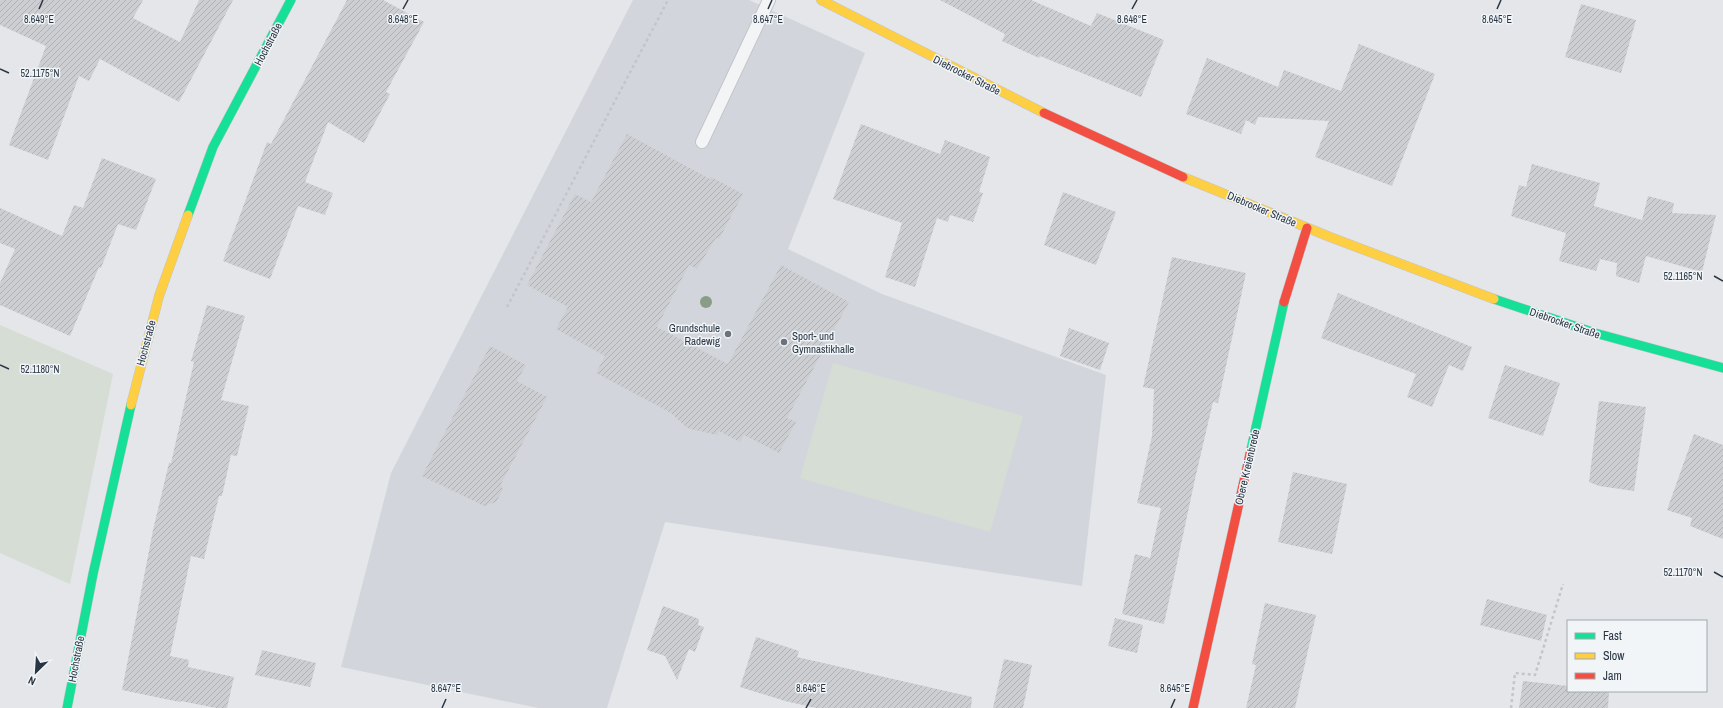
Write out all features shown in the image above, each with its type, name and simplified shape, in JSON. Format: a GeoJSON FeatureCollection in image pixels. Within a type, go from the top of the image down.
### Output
{"type":"FeatureCollection","features":[{"type":"Feature","properties":{"kind":"street","name":"Hochstraße"},"geometry":{"type":"LineString","coordinates":[[67,708],[93,574],[136,380],[159,296],[213,147],[291,0]]}},
{"type":"Feature","properties":{"kind":"street","name":"Diebrocker Straße"},"geometry":{"type":"LineString","coordinates":[[821,0],[972,78],[1111,144],[1307,228],[1460,287],[1602,335],[1723,368]]}},
{"type":"Feature","properties":{"kind":"street","name":"Obere Kreienbrede"},"geometry":{"type":"LineString","coordinates":[[1193,708],[1286,289],[1307,228]]}},
{"type":"Feature","properties":{"kind":"lane"},"geometry":{"type":"LineString","coordinates":[[702,142],[769,0]]}},
{"type":"Feature","properties":{"kind":"path"},"geometry":{"type":"LineString","coordinates":[[507,307],[668,0]]}},
{"type":"Feature","properties":{"kind":"path"},"geometry":{"type":"LineString","coordinates":[[1511,708],[1515,672],[1535,675],[1563,584]]}},
{"type":"Feature","properties":{"kind":"shaded area","name":"Grundschule Radewig"},"geometry":{"type":"Polygon","coordinates":[[[633,0],[749,0],[865,53],[788,249],[882,294],[1106,375],[1082,586],[665,522],[607,708],[538,708],[341,667],[391,473],[633,0]]]}},
{"type":"Feature","properties":{"kind":"shaded area"},"geometry":{"type":"Polygon","coordinates":[[[0,325],[113,374],[70,584],[0,553],[0,325]]]}},
{"type":"Feature","properties":{"kind":"shaded area"},"geometry":{"type":"Polygon","coordinates":[[[833,363],[1023,416],[990,532],[800,478],[833,363]]]}},
{"type":"Feature","properties":{"kind":"building"},"geometry":{"type":"Polygon","coordinates":[[[0,0],[143,0],[133,18],[180,42],[199,0],[233,0],[179,102],[100,59],[89,81],[79,76],[48,160],[9,145],[46,46],[0,25],[0,0]]]}},
{"type":"Feature","properties":{"kind":"building"},"geometry":{"type":"Polygon","coordinates":[[[347,0],[383,0],[424,22],[386,92],[390,94],[364,143],[328,122],[305,182],[333,193],[325,215],[298,206],[270,279],[223,261],[267,142],[271,144],[347,0]]]}},
{"type":"Feature","properties":{"kind":"building"},"geometry":{"type":"Polygon","coordinates":[[[940,0],[1031,0],[1091,26],[1097,13],[1164,40],[1141,97],[1040,56],[1039,58],[1002,41],[1005,34],[940,0]]]}},
{"type":"Feature","properties":{"kind":"building"},"geometry":{"type":"Polygon","coordinates":[[[1581,4],[1636,20],[1621,73],[1565,57],[1581,4]]]}},
{"type":"Feature","properties":{"kind":"building"},"geometry":{"type":"Polygon","coordinates":[[[1359,44],[1435,74],[1392,186],[1315,157],[1329,121],[1258,117],[1255,125],[1246,120],[1241,134],[1186,114],[1207,58],[1278,87],[1284,70],[1341,91],[1359,44]]]}},
{"type":"Feature","properties":{"kind":"building"},"geometry":{"type":"Polygon","coordinates":[[[861,124],[940,154],[945,140],[990,157],[979,192],[983,193],[973,222],[950,215],[948,222],[937,218],[915,287],[885,277],[902,223],[833,199],[861,124]]]}},
{"type":"Feature","properties":{"kind":"building"},"geometry":{"type":"Polygon","coordinates":[[[627,134],[710,179],[711,177],[743,194],[719,239],[716,238],[697,269],[689,265],[657,327],[728,364],[781,265],[849,302],[787,418],[796,422],[779,453],[744,435],[740,442],[719,431],[717,435],[687,428],[671,413],[596,373],[605,356],[556,329],[568,307],[527,285],[575,194],[591,202],[627,134]]]}},
{"type":"Feature","properties":{"kind":"building"},"geometry":{"type":"Polygon","coordinates":[[[102,158],[156,179],[136,230],[118,224],[101,268],[99,267],[70,336],[0,305],[0,283],[15,249],[0,243],[0,208],[62,236],[74,205],[83,208],[102,158]]]}},
{"type":"Feature","properties":{"kind":"building"},"geometry":{"type":"Polygon","coordinates":[[[1532,164],[1600,183],[1594,206],[1642,220],[1648,196],[1674,203],[1672,213],[1716,215],[1702,272],[1646,256],[1639,283],[1616,276],[1617,263],[1600,259],[1596,271],[1559,261],[1566,233],[1511,216],[1519,185],[1526,187],[1532,164]]]}},
{"type":"Feature","properties":{"kind":"building"},"geometry":{"type":"Polygon","coordinates":[[[1063,192],[1116,212],[1096,265],[1044,245],[1063,192]]]}},
{"type":"Feature","properties":{"kind":"building"},"geometry":{"type":"Polygon","coordinates":[[[1172,257],[1246,273],[1218,403],[1213,402],[1195,479],[1164,624],[1122,614],[1135,554],[1150,558],[1161,508],[1137,503],[1152,436],[1154,389],[1143,387],[1172,257]]]}},
{"type":"Feature","properties":{"kind":"building"},"geometry":{"type":"Polygon","coordinates":[[[1338,293],[1472,347],[1463,371],[1449,365],[1432,407],[1407,397],[1416,374],[1321,338],[1338,293]]]}},
{"type":"Feature","properties":{"kind":"building"},"geometry":{"type":"Polygon","coordinates":[[[207,305],[245,316],[221,400],[249,406],[237,456],[231,455],[222,496],[219,496],[204,559],[191,556],[170,656],[189,660],[188,667],[234,677],[227,708],[216,708],[180,702],[122,690],[153,530],[169,463],[171,463],[194,362],[191,361],[207,305]]]}},
{"type":"Feature","properties":{"kind":"building"},"geometry":{"type":"Polygon","coordinates":[[[1069,328],[1109,343],[1100,370],[1060,356],[1069,328]]]}},
{"type":"Feature","properties":{"kind":"building"},"geometry":{"type":"Polygon","coordinates":[[[490,346],[526,365],[517,381],[547,397],[501,484],[503,490],[496,502],[484,506],[422,476],[490,346]]]}},
{"type":"Feature","properties":{"kind":"building"},"geometry":{"type":"Polygon","coordinates":[[[1505,365],[1560,383],[1543,436],[1488,418],[1505,365]]]}},
{"type":"Feature","properties":{"kind":"building"},"geometry":{"type":"Polygon","coordinates":[[[1599,401],[1646,407],[1634,491],[1599,486],[1589,482],[1599,401]]]}},
{"type":"Feature","properties":{"kind":"building"},"geometry":{"type":"Polygon","coordinates":[[[1694,434],[1723,445],[1723,539],[1690,526],[1692,518],[1667,510],[1694,434]]]}},
{"type":"Feature","properties":{"kind":"building"},"geometry":{"type":"Polygon","coordinates":[[[1293,472],[1347,484],[1332,554],[1278,542],[1293,472]]]}},
{"type":"Feature","properties":{"kind":"building"},"geometry":{"type":"Polygon","coordinates":[[[1487,599],[1547,615],[1541,641],[1480,625],[1487,599]]]}},
{"type":"Feature","properties":{"kind":"building"},"geometry":{"type":"Polygon","coordinates":[[[1265,603],[1316,615],[1295,708],[1246,708],[1256,665],[1252,664],[1265,603]]]}},
{"type":"Feature","properties":{"kind":"building"},"geometry":{"type":"Polygon","coordinates":[[[663,606],[699,619],[698,625],[704,627],[695,652],[689,649],[677,680],[665,656],[647,650],[663,606]]]}},
{"type":"Feature","properties":{"kind":"building"},"geometry":{"type":"Polygon","coordinates":[[[1115,618],[1143,625],[1137,653],[1108,646],[1115,618]]]}},
{"type":"Feature","properties":{"kind":"building"},"geometry":{"type":"Polygon","coordinates":[[[756,637],[799,651],[797,657],[972,697],[971,708],[816,708],[785,701],[740,687],[756,637]]]}},
{"type":"Feature","properties":{"kind":"building"},"geometry":{"type":"Polygon","coordinates":[[[262,650],[316,663],[310,687],[255,675],[262,650]]]}},
{"type":"Feature","properties":{"kind":"building"},"geometry":{"type":"Polygon","coordinates":[[[1004,659],[1032,665],[1023,708],[993,708],[1004,659]]]}},
{"type":"Feature","properties":{"kind":"building"},"geometry":{"type":"Polygon","coordinates":[[[1523,681],[1567,686],[1567,692],[1609,692],[1608,708],[1519,708],[1523,681]]]}},
{"type":"Feature","properties":{"kind":"traffic: fast"},"geometry":{"type":"LineString","coordinates":[[188,215],[213,147],[291,0]]}},
{"type":"Feature","properties":{"kind":"traffic: fast"},"geometry":{"type":"LineString","coordinates":[[1494,299],[1595,333],[1723,368]]}},
{"type":"Feature","properties":{"kind":"traffic: fast"},"geometry":{"type":"LineString","coordinates":[[1250,454],[1284,302]]}},
{"type":"Feature","properties":{"kind":"traffic: fast"},"geometry":{"type":"LineString","coordinates":[[67,708],[93,574],[131,405]]}},
{"type":"Feature","properties":{"kind":"traffic: slow"},"geometry":{"type":"LineString","coordinates":[[821,0],[1044,113]]}},
{"type":"Feature","properties":{"kind":"traffic: slow"},"geometry":{"type":"LineString","coordinates":[[1183,177],[1330,237],[1494,299]]}},
{"type":"Feature","properties":{"kind":"traffic: slow"},"geometry":{"type":"LineString","coordinates":[[131,405],[159,296],[188,215]]}},
{"type":"Feature","properties":{"kind":"traffic: jam"},"geometry":{"type":"LineString","coordinates":[[1044,113],[1183,177]]}},
{"type":"Feature","properties":{"kind":"traffic: jam"},"geometry":{"type":"LineString","coordinates":[[1284,302],[1307,228]]}},
{"type":"Feature","properties":{"kind":"traffic: jam"},"geometry":{"type":"LineString","coordinates":[[1193,708],[1250,454]]}},
{"type":"Feature","properties":{"kind":"place","name":"Grundschule Radewig"},"geometry":{"type":"Point","coordinates":[728,334]}},
{"type":"Feature","properties":{"kind":"place","name":"Sport- und Gymnastikhalle"},"geometry":{"type":"Point","coordinates":[784,342]}}]}
